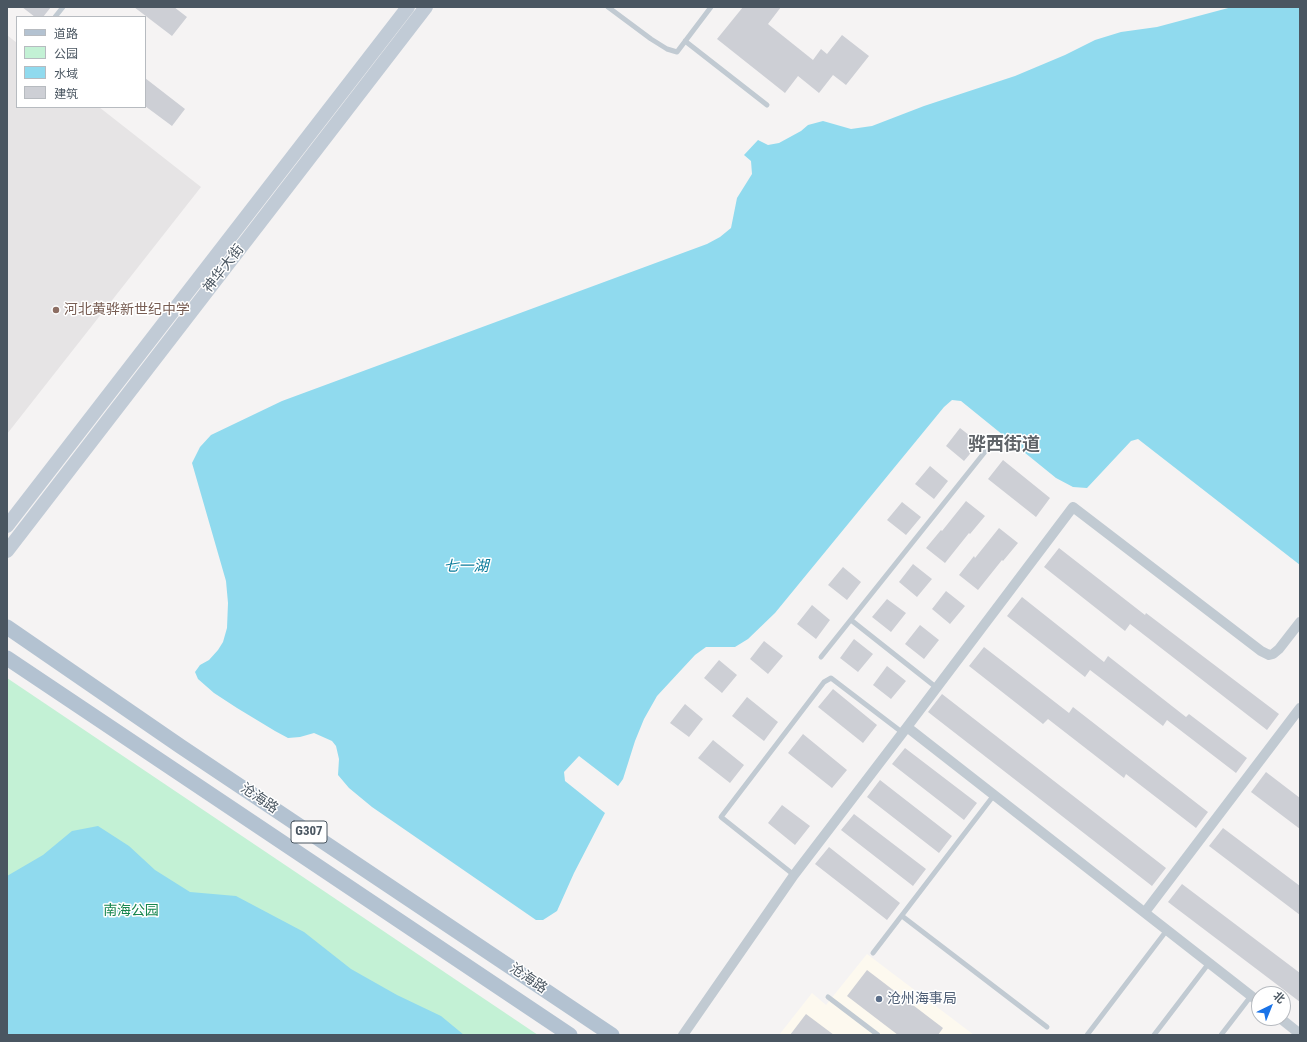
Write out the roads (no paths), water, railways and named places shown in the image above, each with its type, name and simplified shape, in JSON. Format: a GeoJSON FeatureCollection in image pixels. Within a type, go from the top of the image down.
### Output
{"type":"FeatureCollection","features":[{"type":"Feature","properties":{"kind":"main road","name":"神华大街"},"geometry":{"type":"LineString","coordinates":[[7,526],[408,7]]}},
{"type":"Feature","properties":{"kind":"main road","name":"神华大街"},"geometry":{"type":"LineString","coordinates":[[7,551],[426,7]]}},
{"type":"Feature","properties":{"kind":"main road","name":"沧海路"},"geometry":{"type":"LineString","coordinates":[[7,627],[180,746],[612,1035]]}},
{"type":"Feature","properties":{"kind":"main road","name":"沧海路"},"geometry":{"type":"LineString","coordinates":[[7,658],[570,1035]]}},
{"type":"Feature","properties":{"kind":"street"},"geometry":{"type":"LineString","coordinates":[[684,1035],[794,875],[937,688],[1073,506],[1261,652],[1269,655],[1273,654],[1279,649],[1300,622]]}},
{"type":"Feature","properties":{"kind":"street"},"geometry":{"type":"LineString","coordinates":[[1145,912],[1300,708]]}},
{"type":"Feature","properties":{"kind":"street"},"geometry":{"type":"LineString","coordinates":[[905,730],[994,794],[1251,996]]}},
{"type":"Feature","properties":{"kind":"street"},"geometry":{"type":"LineString","coordinates":[[1290,1026],[1300,1034]]}},
{"type":"Feature","properties":{"kind":"lane"},"geometry":{"type":"LineString","coordinates":[[56,16],[63,7]]}},
{"type":"Feature","properties":{"kind":"lane"},"geometry":{"type":"LineString","coordinates":[[608,7],[651,39],[667,49],[677,52],[711,7]]}},
{"type":"Feature","properties":{"kind":"lane"},"geometry":{"type":"LineString","coordinates":[[685,41],[767,105]]}},
{"type":"Feature","properties":{"kind":"lane"},"geometry":{"type":"LineString","coordinates":[[821,657],[992,443]]}},
{"type":"Feature","properties":{"kind":"lane"},"geometry":{"type":"LineString","coordinates":[[851,620],[937,688]]}},
{"type":"Feature","properties":{"kind":"lane"},"geometry":{"type":"LineString","coordinates":[[794,875],[721,817],[824,682],[832,678],[905,730]]}},
{"type":"Feature","properties":{"kind":"lane"},"geometry":{"type":"LineString","coordinates":[[873,953],[994,794]]}},
{"type":"Feature","properties":{"kind":"lane"},"geometry":{"type":"LineString","coordinates":[[902,916],[1047,1027]]}},
{"type":"Feature","properties":{"kind":"lane"},"geometry":{"type":"LineString","coordinates":[[1088,1035],[1167,930]]}},
{"type":"Feature","properties":{"kind":"lane"},"geometry":{"type":"LineString","coordinates":[[1154,1035],[1209,963]]}},
{"type":"Feature","properties":{"kind":"lane"},"geometry":{"type":"LineString","coordinates":[[828,997],[878,1035]]}},
{"type":"Feature","properties":{"kind":"lane"},"geometry":{"type":"LineString","coordinates":[[1221,1035],[1251,1003]]}},
{"type":"Feature","properties":{"kind":"water","name":"七一湖"},"geometry":{"type":"Polygon","coordinates":[[[1232,7],[1300,7],[1300,565],[1138,439],[1131,441],[1087,488],[1073,487],[1056,478],[961,401],[952,400],[944,407],[775,613],[748,639],[735,647],[706,647],[695,655],[657,696],[644,719],[635,741],[623,779],[618,786],[579,756],[564,772],[565,781],[605,813],[574,873],[557,911],[543,920],[536,920],[372,807],[349,788],[338,775],[339,759],[336,746],[332,741],[314,733],[300,737],[288,738],[214,693],[198,679],[195,672],[200,665],[209,660],[218,650],[223,642],[227,628],[228,603],[226,581],[192,463],[200,447],[211,435],[282,401],[707,244],[720,237],[731,228],[737,198],[752,174],[751,161],[744,155],[758,140],[768,145],[779,143],[801,131],[808,125],[823,121],[851,129],[872,126],[924,106],[1015,76],[1065,55],[1095,40],[1121,32],[1157,27],[1232,7]]]}},
{"type":"Feature","properties":{"kind":"water"},"geometry":{"type":"Polygon","coordinates":[[[98,826],[129,846],[155,870],[190,892],[236,896],[304,932],[351,969],[397,995],[441,1016],[464,1035],[7,1035],[7,876],[43,855],[72,831],[98,826]]]}},
{"type":"Feature","properties":{"kind":"place","name":"河北黄骅新世纪中学"},"geometry":{"type":"Point","coordinates":[56,310]}},
{"type":"Feature","properties":{"kind":"place","name":"沧州海事局"},"geometry":{"type":"Point","coordinates":[879,999]}},
{"type":"Feature","properties":{"kind":"district","name":"骅西街道"},"geometry":{"type":"Point","coordinates":[1004,445]}},
{"type":"Feature","properties":{"kind":"park label","name":"南海公园"},"geometry":{"type":"Point","coordinates":[131,911]}}]}
